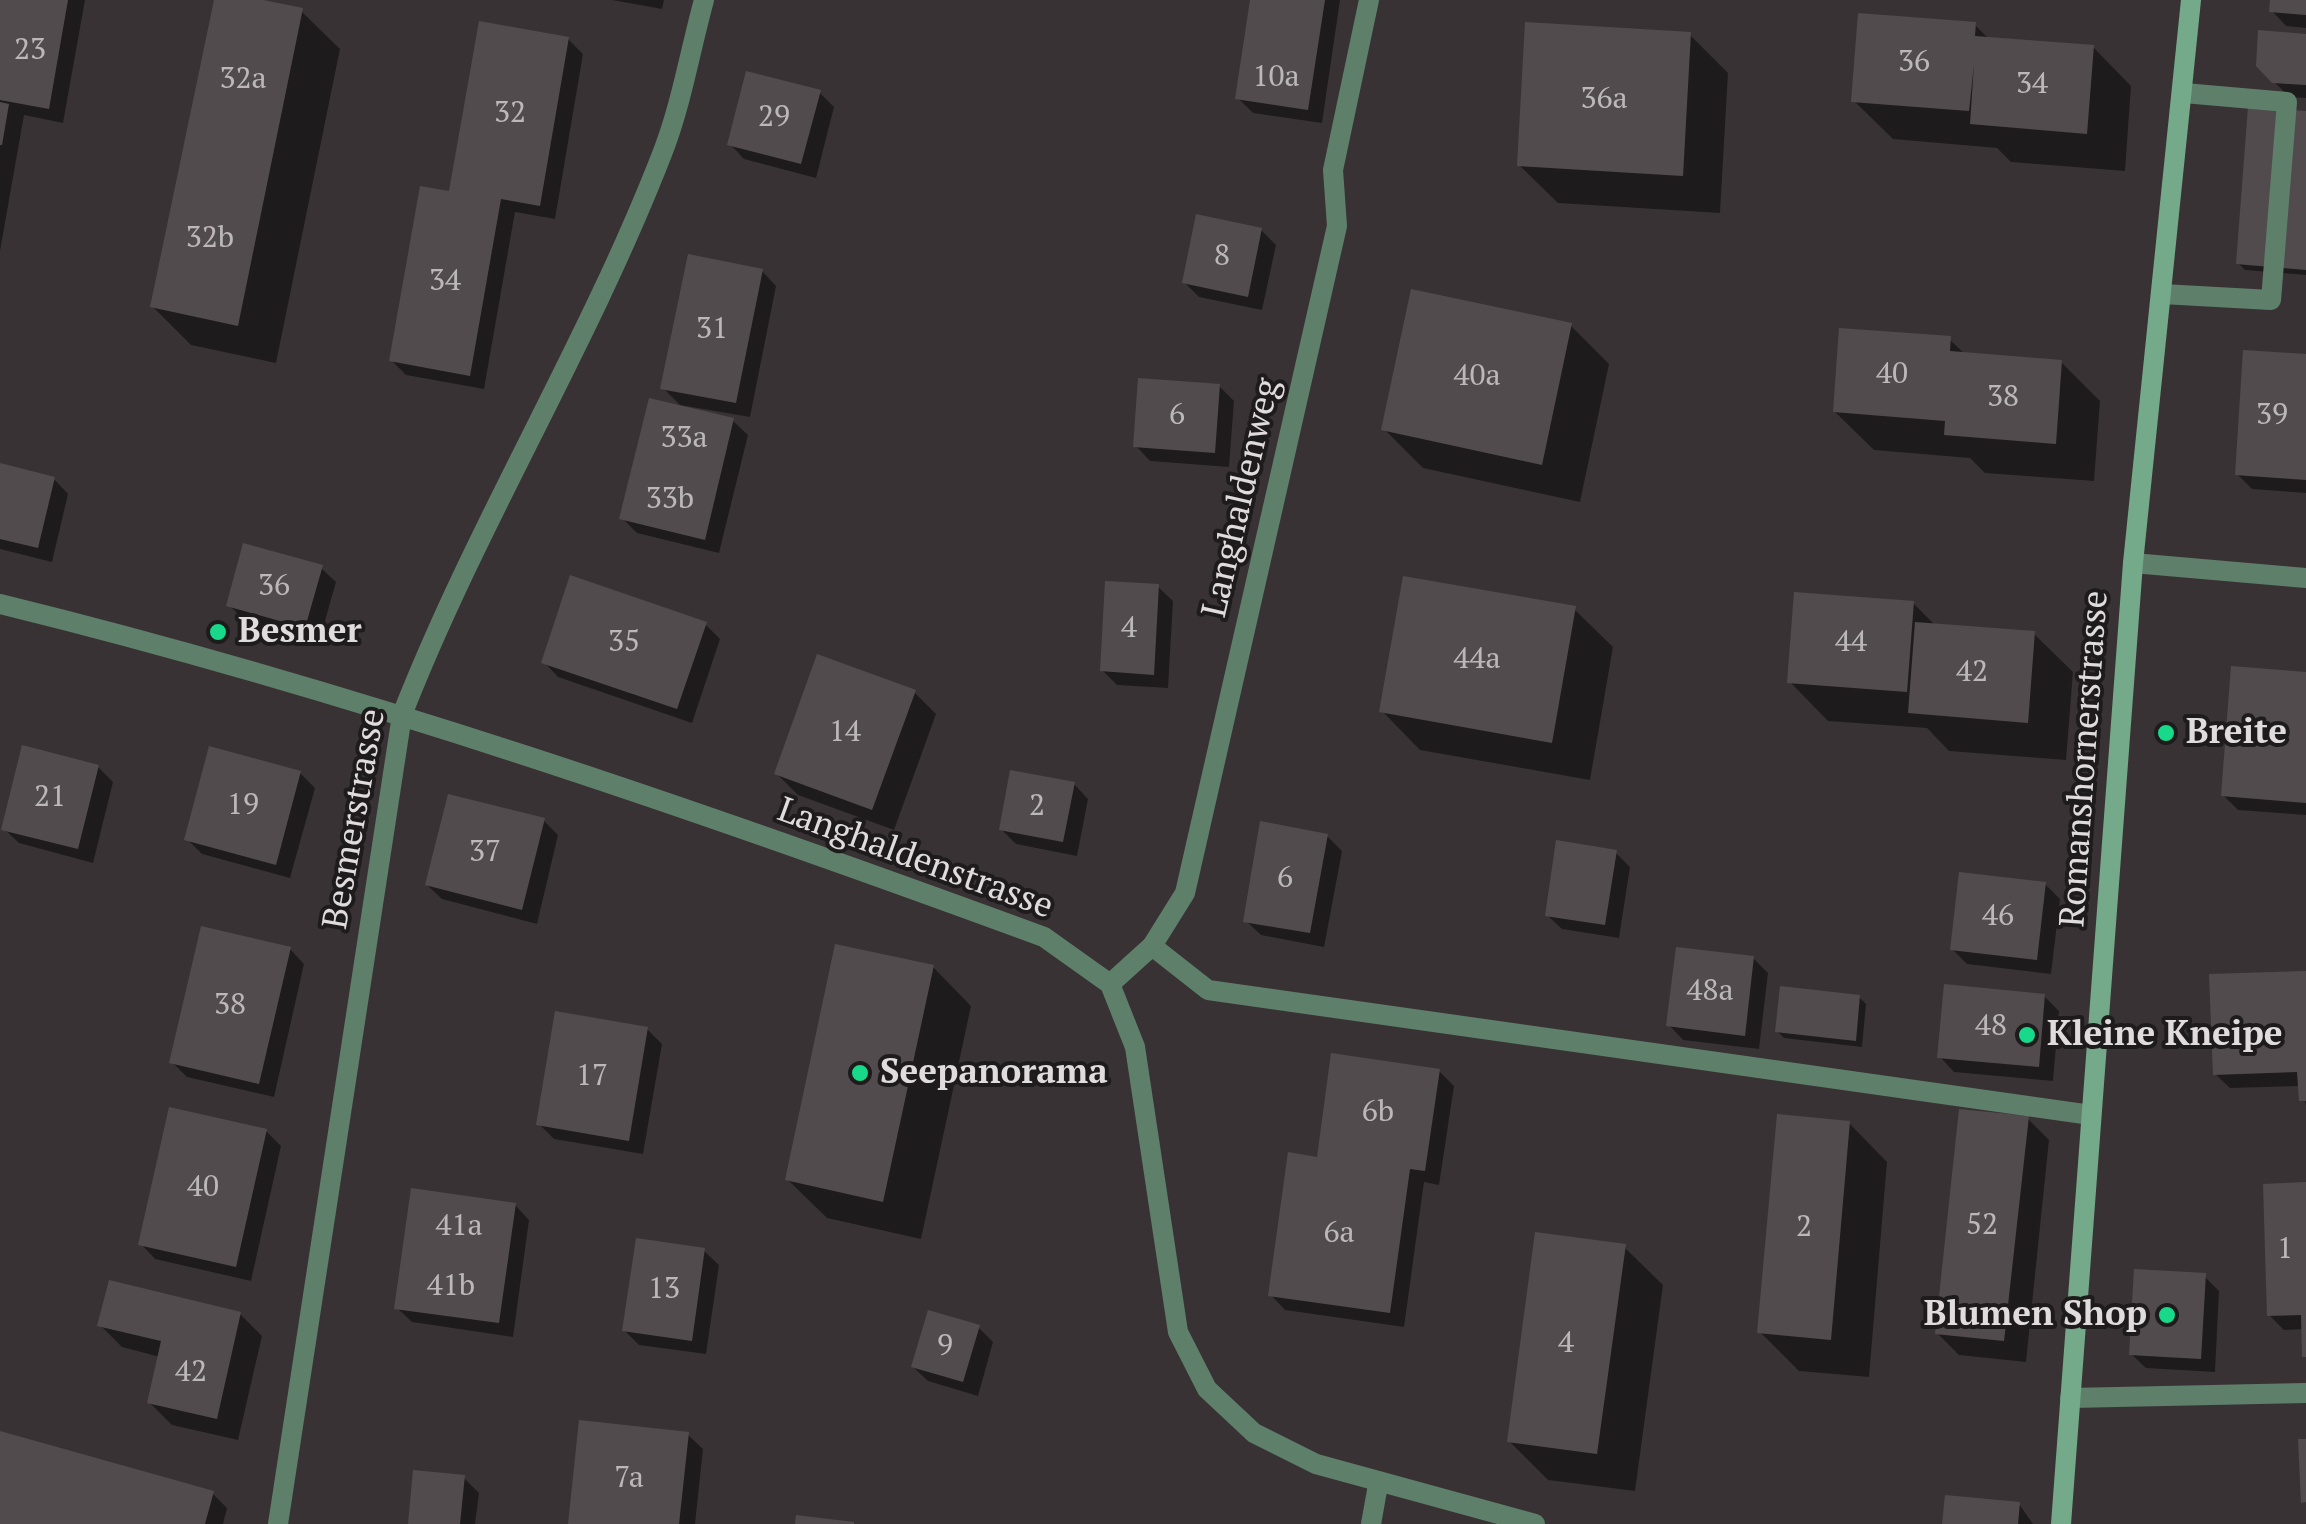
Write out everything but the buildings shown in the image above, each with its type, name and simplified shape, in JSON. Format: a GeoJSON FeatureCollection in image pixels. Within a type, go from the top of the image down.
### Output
{"type":"FeatureCollection","features":[{"type":"Feature","properties":{"kind":"street","name":"Besmerstrasse"},"geometry":{"type":"LineString","coordinates":[[278,1524],[402,715],[441,616],[557,387],[663,152],[704,0]]}},
{"type":"Feature","properties":{"kind":"street","name":"Langhaldenweg"},"geometry":{"type":"LineString","coordinates":[[1110,984],[1152,946],[1185,893],[1337,226],[1334,170],[1369,0]]}},
{"type":"Feature","properties":{"kind":"street","name":"Romanshornerstrasse"},"geometry":{"type":"LineString","coordinates":[[2061,1524],[2133,563],[2191,0]]}},
{"type":"Feature","properties":{"kind":"street"},"geometry":{"type":"LineString","coordinates":[[2162,294],[2271,300],[2287,102],[2184,93]]}},
{"type":"Feature","properties":{"kind":"street"},"geometry":{"type":"LineString","coordinates":[[2133,563],[2306,578]]}},
{"type":"Feature","properties":{"kind":"street","name":"Langhaldenstrasse"},"geometry":{"type":"LineString","coordinates":[[0,604],[201,653],[402,715],[1044,937],[1110,984]]}},
{"type":"Feature","properties":{"kind":"street"},"geometry":{"type":"LineString","coordinates":[[1152,946],[1208,990],[2090,1116]]}},
{"type":"Feature","properties":{"kind":"street"},"geometry":{"type":"LineString","coordinates":[[1110,984],[1135,1046],[1178,1332],[1207,1389],[1254,1433],[1316,1464],[1378,1485],[1535,1524]]}},
{"type":"Feature","properties":{"kind":"street"},"geometry":{"type":"LineString","coordinates":[[2070,1398],[2306,1393]]}},
{"type":"Feature","properties":{"kind":"street"},"geometry":{"type":"LineString","coordinates":[[1371,1524],[1378,1485]]}},
{"type":"Feature","properties":{"kind":"place","name":"Besmer"},"geometry":{"type":"Point","coordinates":[218,632]}},
{"type":"Feature","properties":{"kind":"place","name":"Breite"},"geometry":{"type":"Point","coordinates":[2166,733]}},
{"type":"Feature","properties":{"kind":"place","name":"Kleine Kneipe"},"geometry":{"type":"Point","coordinates":[2027,1035]}},
{"type":"Feature","properties":{"kind":"place","name":"Seepanorama"},"geometry":{"type":"Point","coordinates":[860,1073]}},
{"type":"Feature","properties":{"kind":"place","name":"Blumen Shop"},"geometry":{"type":"Point","coordinates":[2167,1315]}}]}
